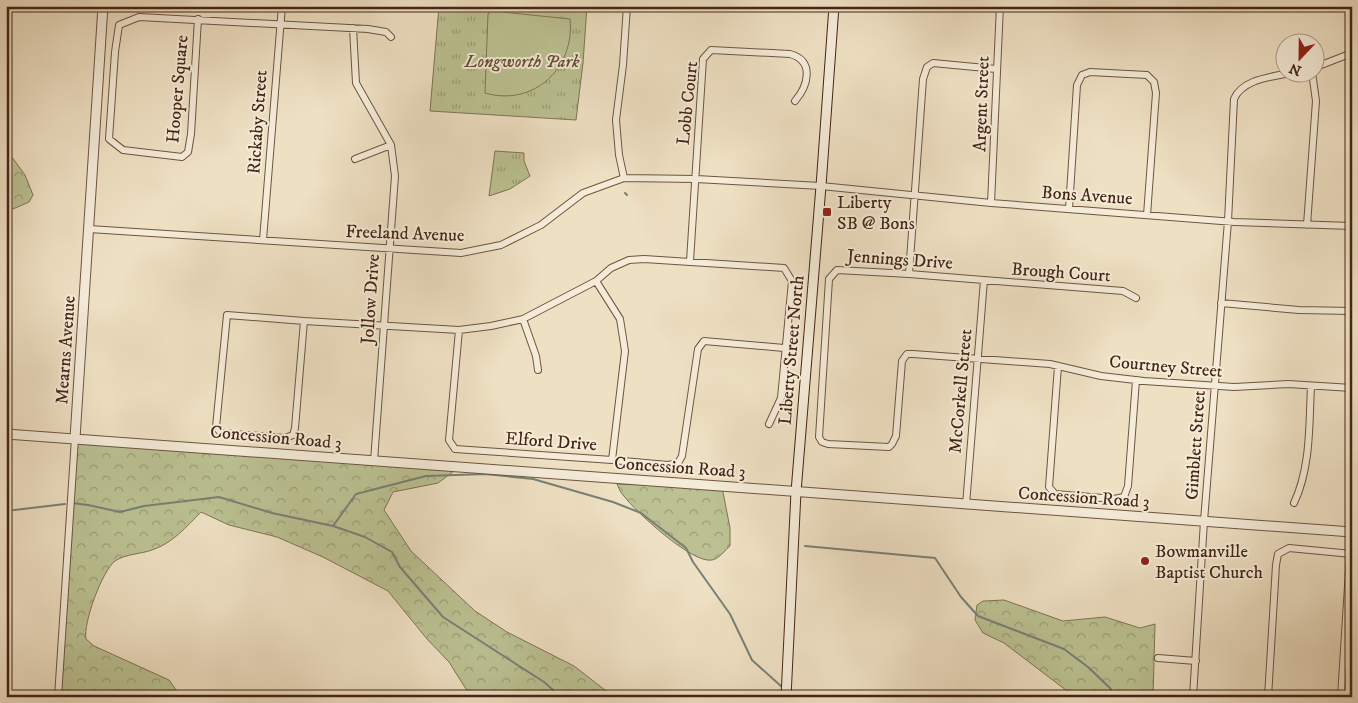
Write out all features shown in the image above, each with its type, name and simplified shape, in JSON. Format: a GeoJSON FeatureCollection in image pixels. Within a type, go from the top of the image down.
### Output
{"type":"FeatureCollection","features":[{"type":"Feature","properties":{"kind":"street","name":"Mearns Avenue"},"geometry":{"type":"LineString","coordinates":[[58,697],[104,6]]}},
{"type":"Feature","properties":{"kind":"street","name":"Rickaby Street"},"geometry":{"type":"LineString","coordinates":[[263,240],[282,6]]}},
{"type":"Feature","properties":{"kind":"street"},"geometry":{"type":"LineString","coordinates":[[624,178],[619,155],[616,120],[623,65],[627,6]]}},
{"type":"Feature","properties":{"kind":"street","name":"Liberty Street North"},"geometry":{"type":"LineString","coordinates":[[786,697],[796,492],[834,6]]}},
{"type":"Feature","properties":{"kind":"street","name":"Argent Street"},"geometry":{"type":"LineString","coordinates":[[991,203],[1000,6]]}},
{"type":"Feature","properties":{"kind":"street","name":"Hooper Square"},"geometry":{"type":"LineString","coordinates":[[198,20],[191,134],[188,152],[182,157],[123,150],[109,139],[115,52],[119,25],[139,17],[280,23],[386,32],[391,37]]}},
{"type":"Feature","properties":{"kind":"street","name":"Jollow Drive"},"geometry":{"type":"LineString","coordinates":[[353,28],[356,84],[391,145],[395,176],[374,461]]}},
{"type":"Feature","properties":{"kind":"street","name":"Lobb Court"},"geometry":{"type":"LineString","coordinates":[[696,179],[703,59],[711,50],[799,56],[804,61],[806,73],[802,93],[795,101]]}},
{"type":"Feature","properties":{"kind":"street"},"geometry":{"type":"LineString","coordinates":[[1326,63],[1352,53]]}},
{"type":"Feature","properties":{"kind":"street"},"geometry":{"type":"LineString","coordinates":[[908,274],[922,79],[927,67],[933,63],[996,69]]}},
{"type":"Feature","properties":{"kind":"street"},"geometry":{"type":"LineString","coordinates":[[1069,209],[1077,85],[1082,75],[1090,72],[1147,75],[1154,82],[1156,93],[1147,215]]}},
{"type":"Feature","properties":{"kind":"street","name":"Gimblett Street"},"geometry":{"type":"LineString","coordinates":[[1193,697],[1204,521],[1228,221],[1234,99],[1238,90],[1247,84],[1276,77]]}},
{"type":"Feature","properties":{"kind":"street"},"geometry":{"type":"LineString","coordinates":[[1307,225],[1316,101],[1313,82]]}},
{"type":"Feature","properties":{"kind":"street"},"geometry":{"type":"LineString","coordinates":[[354,159],[391,145]]}},
{"type":"Feature","properties":{"kind":"street","name":"Freeland Avenue"},"geometry":{"type":"LineString","coordinates":[[89,230],[461,253],[501,245],[540,225],[583,193],[624,178],[696,179],[821,186]]}},
{"type":"Feature","properties":{"kind":"street"},"geometry":{"type":"LineString","coordinates":[[690,261],[696,179]]}},
{"type":"Feature","properties":{"kind":"street","name":"Bons Avenue"},"geometry":{"type":"LineString","coordinates":[[821,186],[991,203],[1147,215],[1228,221],[1352,226]]}},
{"type":"Feature","properties":{"kind":"street"},"geometry":{"type":"LineString","coordinates":[[304,321],[293,435],[285,438],[221,433],[216,427],[227,315],[458,330],[492,326],[523,319],[596,281],[611,268],[629,260],[690,261],[784,268],[792,281],[784,348],[781,398],[769,424]]}},
{"type":"Feature","properties":{"kind":"street","name":"Jennings Drive"},"geometry":{"type":"LineString","coordinates":[[978,358],[913,354],[908,354],[904,357],[901,366],[896,436],[889,447],[828,444],[820,439],[829,279],[837,270],[984,280]]}},
{"type":"Feature","properties":{"kind":"street","name":"Brough Court"},"geometry":{"type":"LineString","coordinates":[[984,280],[1123,291],[1136,298]]}},
{"type":"Feature","properties":{"kind":"street","name":"McCorkell Street"},"geometry":{"type":"LineString","coordinates":[[966,504],[984,280]]}},
{"type":"Feature","properties":{"kind":"street"},"geometry":{"type":"LineString","coordinates":[[596,281],[620,318],[625,352],[612,460]]}},
{"type":"Feature","properties":{"kind":"street"},"geometry":{"type":"LineString","coordinates":[[1221,303],[1299,310],[1352,311]]}},
{"type":"Feature","properties":{"kind":"street"},"geometry":{"type":"LineString","coordinates":[[523,319],[536,356],[538,370]]}},
{"type":"Feature","properties":{"kind":"street","name":"Elford Drive"},"geometry":{"type":"LineString","coordinates":[[458,330],[449,440],[455,449],[612,460],[668,466],[678,463],[682,456],[698,349],[704,341],[784,348]]}},
{"type":"Feature","properties":{"kind":"street","name":"Courtney Street"},"geometry":{"type":"LineString","coordinates":[[978,358],[1058,366],[1101,376],[1136,380],[1245,388],[1288,384],[1352,388]]}},
{"type":"Feature","properties":{"kind":"street"},"geometry":{"type":"LineString","coordinates":[[1058,366],[1049,487],[1055,494],[1114,499],[1124,497],[1128,486],[1136,380]]}},
{"type":"Feature","properties":{"kind":"street"},"geometry":{"type":"LineString","coordinates":[[1294,503],[1306,459],[1311,386]]}},
{"type":"Feature","properties":{"kind":"street","name":"Concession Road 3"},"geometry":{"type":"LineString","coordinates":[[6,434],[1352,532]]}},
{"type":"Feature","properties":{"kind":"street"},"geometry":{"type":"LineString","coordinates":[[1352,471],[1352,477]]}},
{"type":"Feature","properties":{"kind":"street"},"geometry":{"type":"LineString","coordinates":[[1268,697],[1276,565],[1278,554],[1289,548],[1351,554],[1341,697]]}},
{"type":"Feature","properties":{"kind":"street"},"geometry":{"type":"LineString","coordinates":[[1158,658],[1196,661]]}},
{"type":"Feature","properties":{"kind":"green space","name":"Longworth Park"},"geometry":{"type":"Polygon","coordinates":[[[439,6],[587,6],[576,120],[430,111],[439,6]]]}},
{"type":"Feature","properties":{"kind":"green space"},"geometry":{"type":"Polygon","coordinates":[[[492,11],[570,19],[570,37],[566,53],[558,68],[548,80],[535,89],[520,94],[503,96],[485,93],[488,14],[492,11]]]}},
{"type":"Feature","properties":{"kind":"green space"},"geometry":{"type":"Polygon","coordinates":[[[6,149],[25,175],[33,195],[29,202],[6,212],[6,149]]]}},
{"type":"Feature","properties":{"kind":"green space"},"geometry":{"type":"Polygon","coordinates":[[[495,151],[524,153],[524,161],[530,176],[510,189],[489,196],[495,151]]]}},
{"type":"Feature","properties":{"kind":"green space"},"geometry":{"type":"Polygon","coordinates":[[[76,443],[454,471],[438,483],[393,492],[384,510],[411,551],[475,611],[507,632],[574,666],[614,697],[471,697],[449,662],[427,639],[388,591],[323,557],[277,537],[229,525],[201,512],[179,534],[160,547],[115,561],[99,586],[87,621],[86,639],[94,646],[169,680],[181,697],[61,697],[64,555],[76,443]]]}},
{"type":"Feature","properties":{"kind":"green space"},"geometry":{"type":"Polygon","coordinates":[[[617,484],[722,487],[730,528],[730,546],[712,560],[703,559],[691,554],[651,524],[629,503],[617,484]]]}},
{"type":"Feature","properties":{"kind":"green space"},"geometry":{"type":"Polygon","coordinates":[[[1004,600],[1063,621],[1105,617],[1140,628],[1155,624],[1153,697],[1075,697],[1004,643],[983,633],[975,620],[977,605],[983,601],[1004,600]]]}},
{"type":"Feature","properties":{"kind":"waterway"},"geometry":{"type":"LineString","coordinates":[[333,526],[356,494],[426,476],[485,474],[533,479],[613,502],[641,513],[686,548],[693,562],[730,614],[752,660],[782,687]]}},
{"type":"Feature","properties":{"kind":"waterway"},"geometry":{"type":"LineString","coordinates":[[72,503],[120,512],[144,506],[219,497],[272,513],[333,526],[365,537],[392,552],[400,567],[443,617],[544,682],[561,697]]}},
{"type":"Feature","properties":{"kind":"waterway"},"geometry":{"type":"LineString","coordinates":[[6,511],[65,504]]}},
{"type":"Feature","properties":{"kind":"waterway"},"geometry":{"type":"LineString","coordinates":[[805,546],[935,558],[961,597],[978,616],[1064,649],[1088,667],[1110,688],[1115,697]]}},
{"type":"Feature","properties":{"kind":"place","name":"Liberty SB @ Bons"},"geometry":{"type":"Point","coordinates":[827,212]}},
{"type":"Feature","properties":{"kind":"place","name":"Bowmanville Baptist Church"},"geometry":{"type":"Point","coordinates":[1145,561]}}]}
